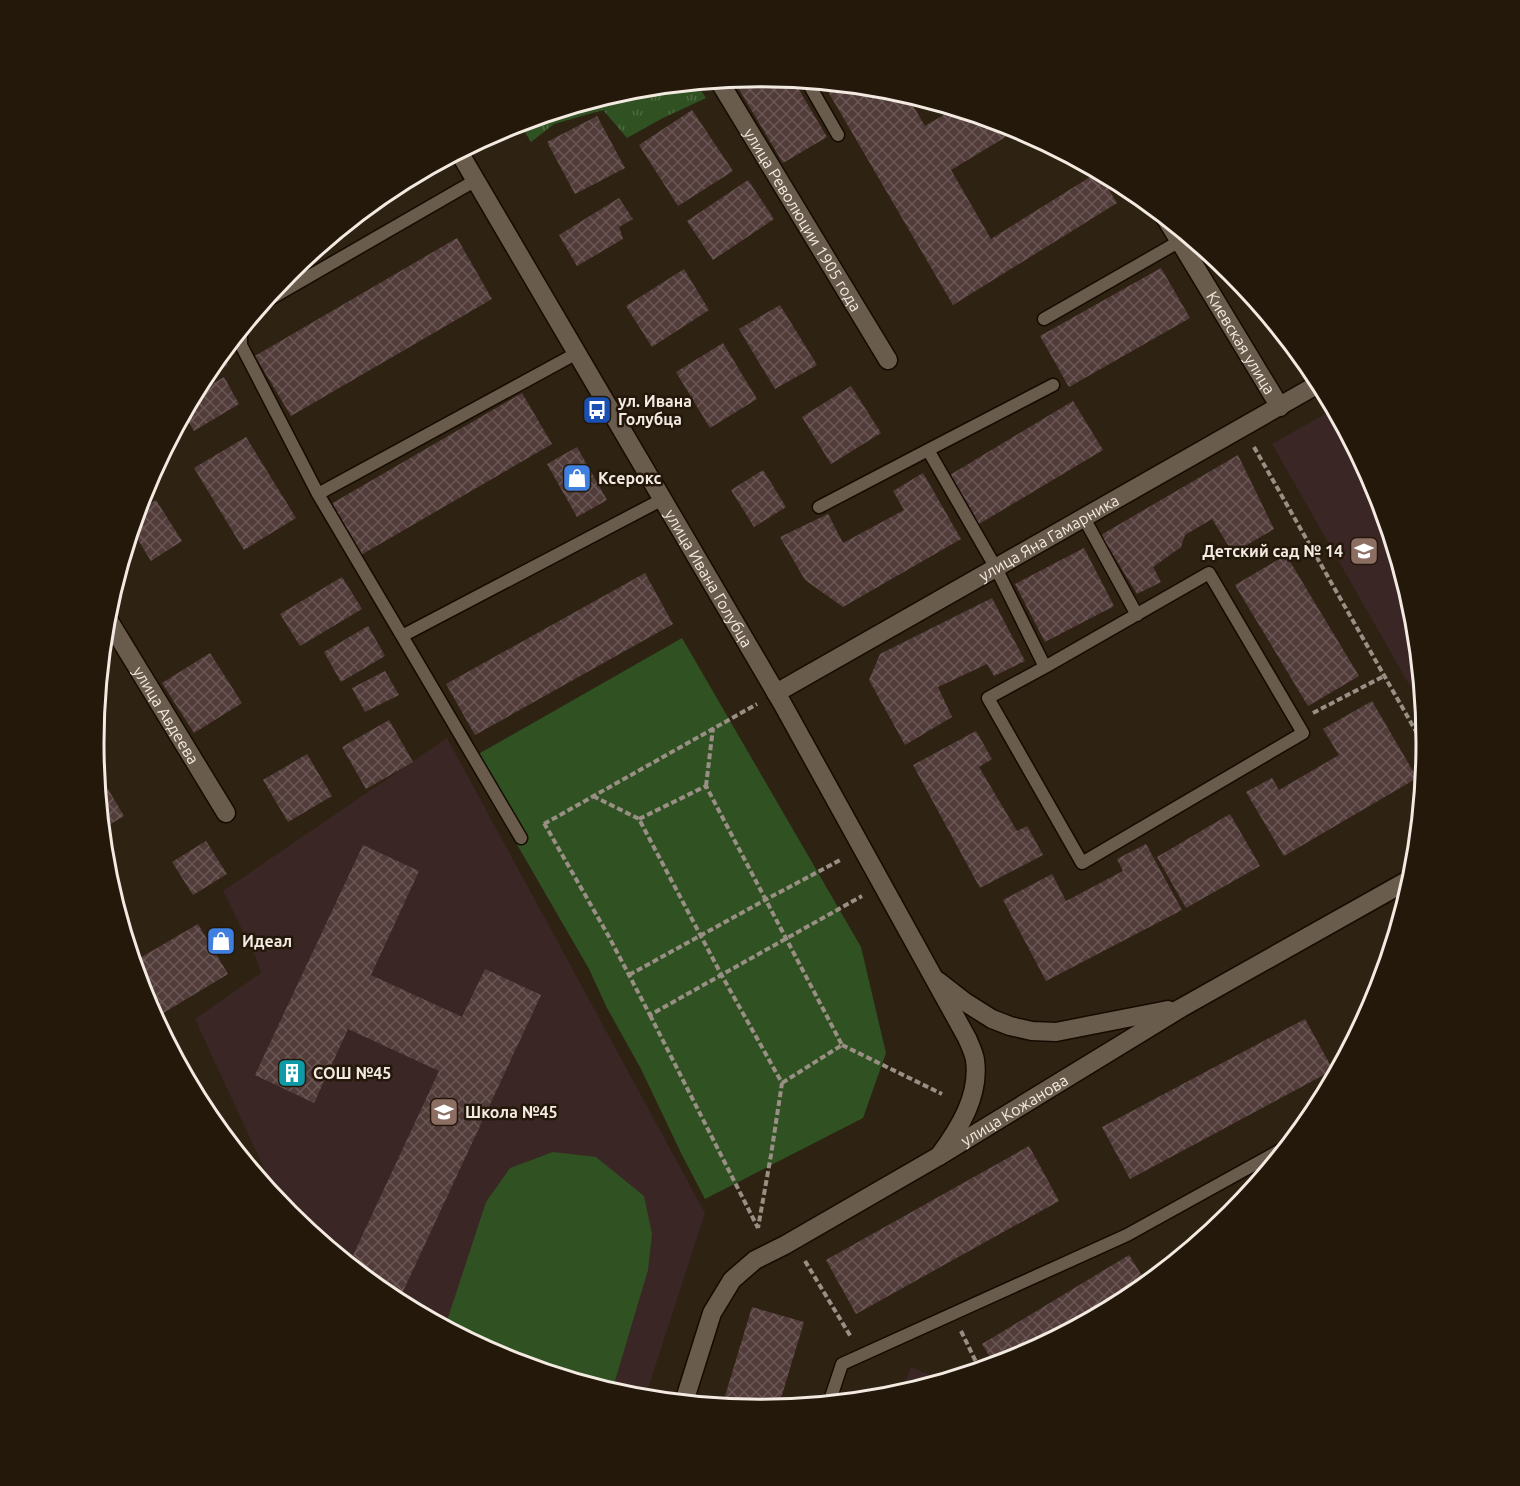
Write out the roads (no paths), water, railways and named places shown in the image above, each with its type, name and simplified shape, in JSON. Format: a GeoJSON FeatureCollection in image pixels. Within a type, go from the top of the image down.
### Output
{"type":"FeatureCollection","features":[{"type":"Feature","properties":{"kind":"street","name":"улица Революции 1905 года"},"geometry":{"type":"LineString","coordinates":[[723,88],[888,360]]}},
{"type":"Feature","properties":{"kind":"street","name":"улица Ивана Голубца"},"geometry":{"type":"LineString","coordinates":[[463,159],[776,693],[967,1038],[975,1061],[971,1099],[960,1125],[939,1155]]}},
{"type":"Feature","properties":{"kind":"street","name":"Киевская улица"},"geometry":{"type":"LineString","coordinates":[[1177,238],[1280,407]]}},
{"type":"Feature","properties":{"kind":"street","name":"улица Яна Гамарника"},"geometry":{"type":"LineString","coordinates":[[776,693],[1311,388]]}},
{"type":"Feature","properties":{"kind":"street","name":"улица Авдеева"},"geometry":{"type":"LineString","coordinates":[[115,630],[226,813]]}},
{"type":"Feature","properties":{"kind":"street","name":"улица Кожанова"},"geometry":{"type":"LineString","coordinates":[[686,1394],[712,1313],[732,1280],[755,1260],[796,1239],[939,1155],[1181,1008],[1400,885]]}},
{"type":"Feature","properties":{"kind":"street"},"geometry":{"type":"LineString","coordinates":[[932,977],[992,1019],[1010,1026],[1032,1030],[1056,1032],[1181,1008]]}},
{"type":"Feature","properties":{"kind":"lane"},"geometry":{"type":"LineString","coordinates":[[812,89],[838,135]]}},
{"type":"Feature","properties":{"kind":"lane"},"geometry":{"type":"LineString","coordinates":[[286,290],[476,180]]}},
{"type":"Feature","properties":{"kind":"lane"},"geometry":{"type":"LineString","coordinates":[[1044,319],[1180,242]]}},
{"type":"Feature","properties":{"kind":"lane"},"geometry":{"type":"LineString","coordinates":[[241,343],[318,494],[521,838]]}},
{"type":"Feature","properties":{"kind":"lane"},"geometry":{"type":"LineString","coordinates":[[318,494],[577,353]]}},
{"type":"Feature","properties":{"kind":"lane"},"geometry":{"type":"LineString","coordinates":[[819,507],[1053,385]]}},
{"type":"Feature","properties":{"kind":"lane"},"geometry":{"type":"LineString","coordinates":[[928,450],[996,568],[1045,667]]}},
{"type":"Feature","properties":{"kind":"lane"},"geometry":{"type":"LineString","coordinates":[[402,636],[663,499]]}},
{"type":"Feature","properties":{"kind":"lane"},"geometry":{"type":"LineString","coordinates":[[1084,518],[1137,615]]}},
{"type":"Feature","properties":{"kind":"lane"},"geometry":{"type":"LineString","coordinates":[[1209,573],[1303,733],[1082,863],[988,698],[1137,615],[1209,573]]}},
{"type":"Feature","properties":{"kind":"lane"},"geometry":{"type":"LineString","coordinates":[[832,1395],[842,1364],[1127,1235],[1267,1158]]}},
{"type":"Feature","properties":{"kind":"place","name":"ул. Ивана Голубца"},"geometry":{"type":"Point","coordinates":[597,410]}},
{"type":"Feature","properties":{"kind":"place","name":"Ксерокс"},"geometry":{"type":"Point","coordinates":[577,478]}},
{"type":"Feature","properties":{"kind":"place","name":"Детский сад № 14"},"geometry":{"type":"Point","coordinates":[1364,551]}},
{"type":"Feature","properties":{"kind":"place","name":"Идеал"},"geometry":{"type":"Point","coordinates":[221,941]}},
{"type":"Feature","properties":{"kind":"place","name":"СОШ №45"},"geometry":{"type":"Point","coordinates":[292,1073]}},
{"type":"Feature","properties":{"kind":"place","name":"Школа №45"},"geometry":{"type":"Point","coordinates":[444,1112]}}]}
